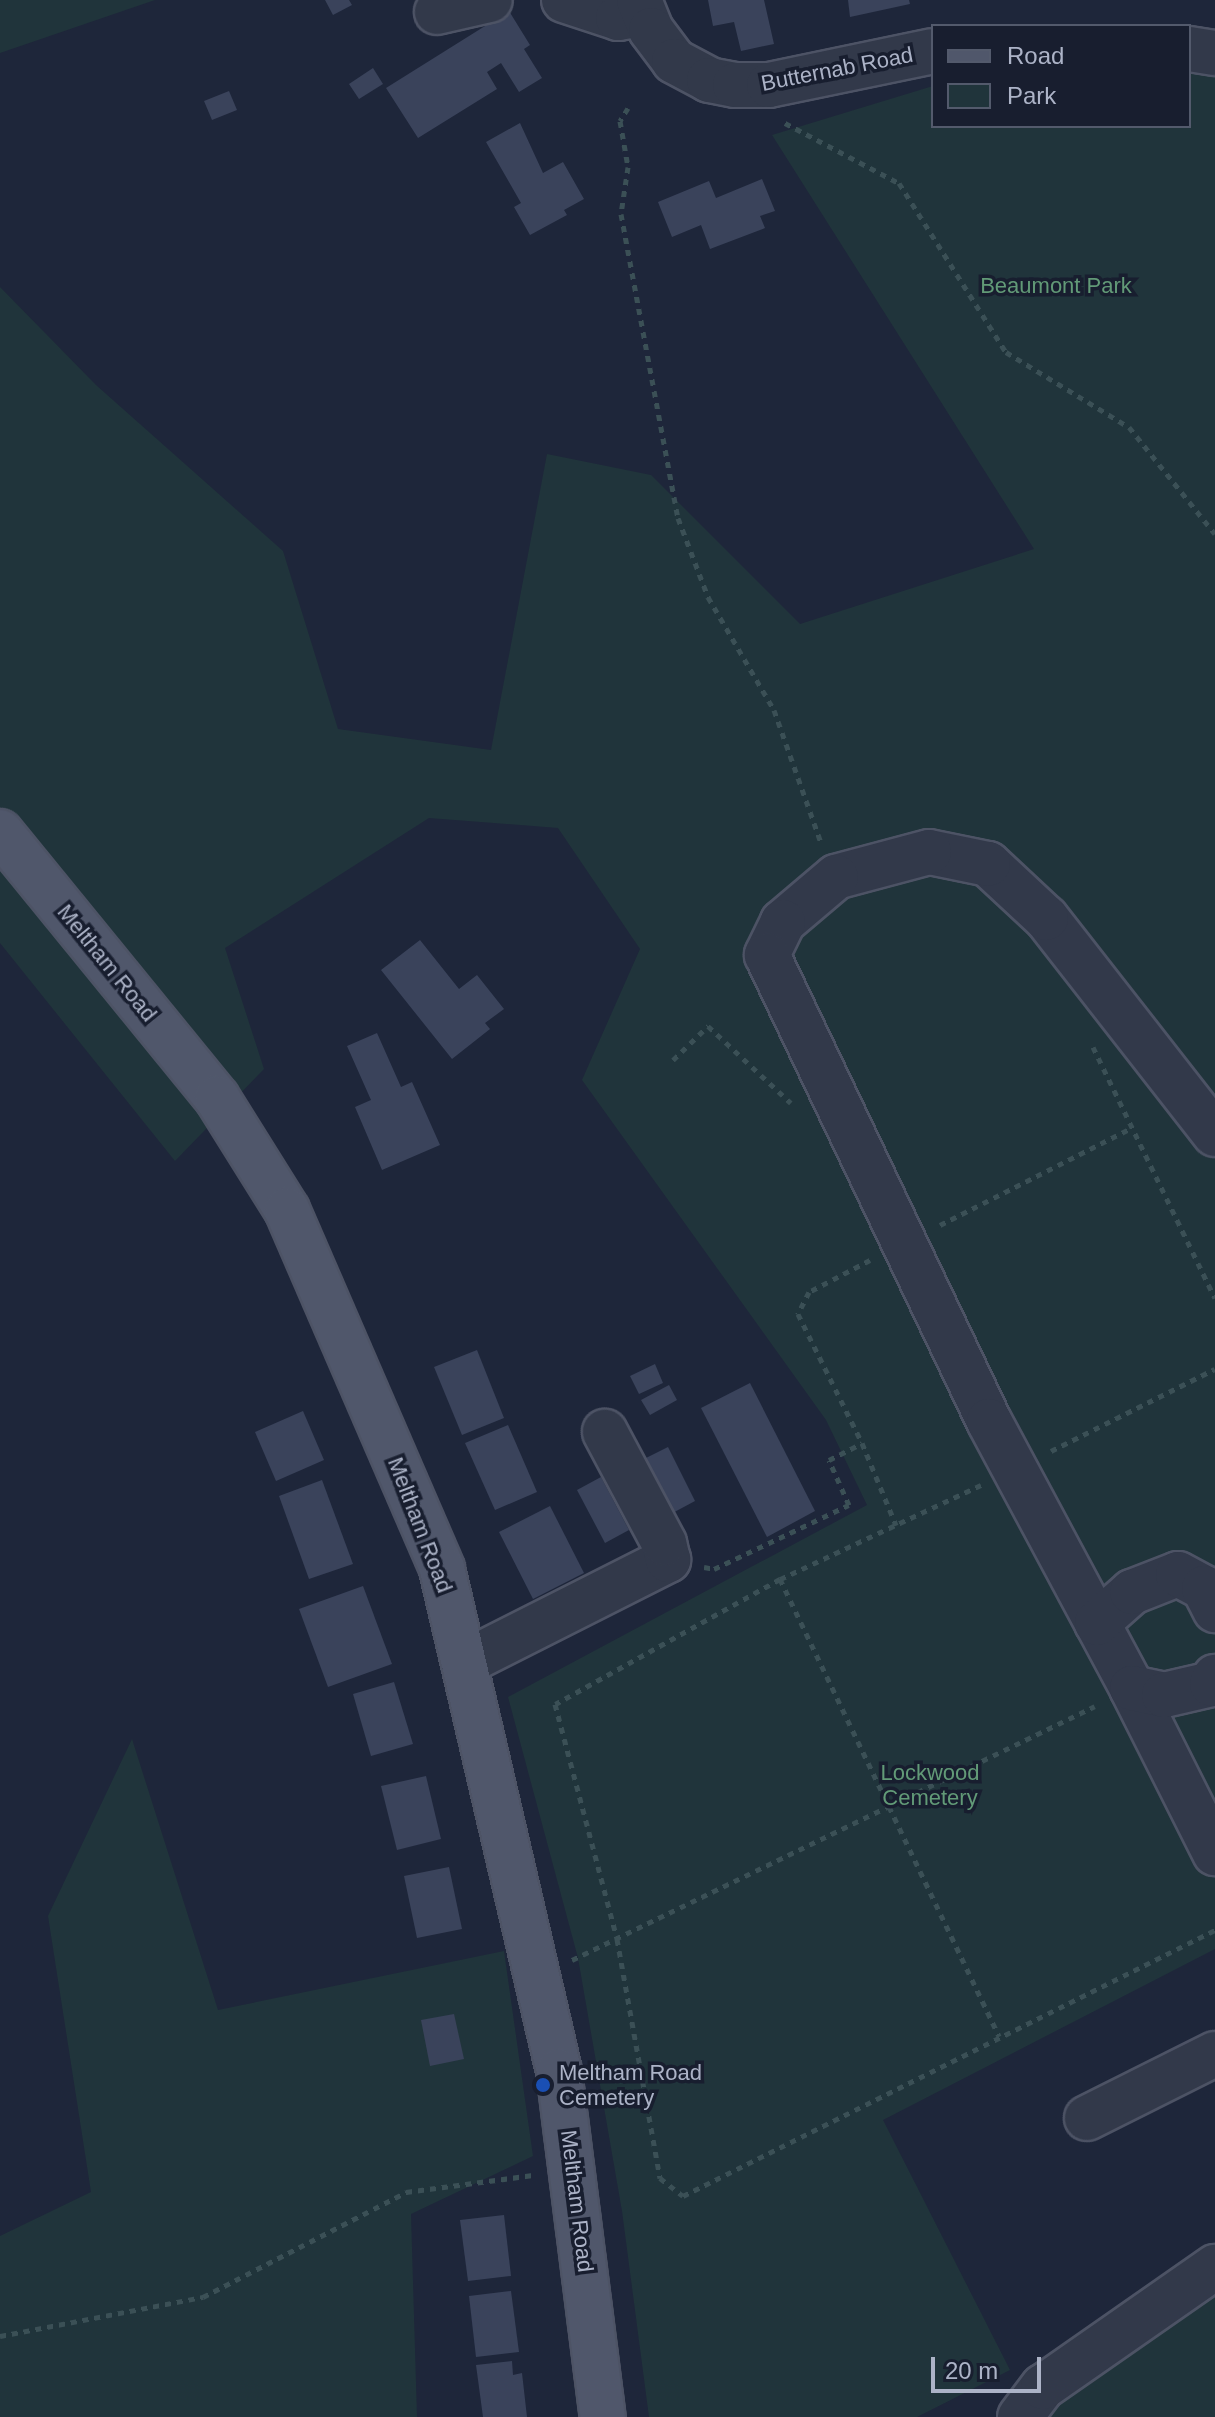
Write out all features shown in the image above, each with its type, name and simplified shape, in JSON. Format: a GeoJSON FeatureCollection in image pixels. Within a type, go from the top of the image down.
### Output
{"type":"FeatureCollection","features":[{"type":"Feature","properties":{"kind":"main road","name":"Meltham Road"},"geometry":{"type":"LineString","coordinates":[[0,832],[217,1098],[287,1210],[442,1569],[559,2071],[603,2417]]}},
{"type":"Feature","properties":{"kind":"street"},"geometry":{"type":"LineString","coordinates":[[437,12],[490,0]]}},
{"type":"Feature","properties":{"kind":"street"},"geometry":{"type":"LineString","coordinates":[[564,0],[618,18],[640,7]]}},
{"type":"Feature","properties":{"kind":"street","name":"Butternab Road"},"geometry":{"type":"LineString","coordinates":[[640,7],[674,61],[709,80],[769,85],[931,51]]}},
{"type":"Feature","properties":{"kind":"street"},"geometry":{"type":"LineString","coordinates":[[1191,49],[1215,53]]}},
{"type":"Feature","properties":{"kind":"street"},"geometry":{"type":"LineString","coordinates":[[1215,1134],[1046,918],[988,864],[929,852],[836,877],[783,922],[767,955],[902,1244],[1014,1469],[1132,1688],[1215,1853]]}},
{"type":"Feature","properties":{"kind":"street"},"geometry":{"type":"LineString","coordinates":[[464,1663],[668,1560],[664,1543],[605,1432]]}},
{"type":"Feature","properties":{"kind":"street"},"geometry":{"type":"LineString","coordinates":[[1097,1623],[1132,1592],[1178,1574],[1204,1588],[1215,1610]]}},
{"type":"Feature","properties":{"kind":"street"},"geometry":{"type":"LineString","coordinates":[[1132,1688],[1164,1695],[1212,1684],[1215,1677]]}},
{"type":"Feature","properties":{"kind":"street"},"geometry":{"type":"LineString","coordinates":[[1087,2118],[1215,2054]]}},
{"type":"Feature","properties":{"kind":"street"},"geometry":{"type":"LineString","coordinates":[[1020,2417],[1043,2387],[1215,2267]]}},
{"type":"Feature","properties":{"kind":"path"},"geometry":{"type":"LineString","coordinates":[[769,85],[779,120],[899,183],[1006,352],[1129,427],[1215,534]]}},
{"type":"Feature","properties":{"kind":"path"},"geometry":{"type":"LineString","coordinates":[[628,108],[620,121],[628,167],[621,214],[678,518],[708,597],[774,710],[825,857],[836,877]]}},
{"type":"Feature","properties":{"kind":"path"},"geometry":{"type":"LineString","coordinates":[[673,1060],[708,1026],[802,1113],[839,1110]]}},
{"type":"Feature","properties":{"kind":"path"},"geometry":{"type":"LineString","coordinates":[[1092,1045],[1215,1298]]}},
{"type":"Feature","properties":{"kind":"path"},"geometry":{"type":"LineString","coordinates":[[896,1525],[862,1443],[798,1314],[809,1292],[1131,1128]]}},
{"type":"Feature","properties":{"kind":"path"},"geometry":{"type":"LineString","coordinates":[[1215,1369],[1014,1469],[780,1579],[555,1704],[617,1939],[660,2178],[683,2196],[1215,1930]]}},
{"type":"Feature","properties":{"kind":"path"},"geometry":{"type":"LineString","coordinates":[[668,1560],[714,1569],[849,1505],[829,1460],[862,1443]]}},
{"type":"Feature","properties":{"kind":"path"},"geometry":{"type":"LineString","coordinates":[[780,1579],[999,2036]]}},
{"type":"Feature","properties":{"kind":"path"},"geometry":{"type":"LineString","coordinates":[[536,1969],[578,1958],[1132,1688]]}},
{"type":"Feature","properties":{"kind":"path"},"geometry":{"type":"LineString","coordinates":[[0,2336],[203,2297],[406,2192],[526,2176]]}},
{"type":"Feature","properties":{"kind":"green space"},"geometry":{"type":"Polygon","coordinates":[[[0,0],[155,0],[0,53],[0,0]]]}},
{"type":"Feature","properties":{"kind":"green space"},"geometry":{"type":"Polygon","coordinates":[[[1191,67],[1215,72],[1215,1949],[883,2120],[1010,2370],[917,2417],[649,2417],[622,2211],[578,1958],[508,1697],[867,1505],[826,1420],[582,1080],[640,949],[558,828],[429,818],[225,948],[264,1069],[175,1161],[0,943],[0,287],[96,385],[283,551],[338,729],[491,750],[547,454],[651,475],[800,624],[1034,549],[772,135],[931,87],[931,128],[1191,128],[1191,67]]]}},
{"type":"Feature","properties":{"kind":"green space"},"geometry":{"type":"Polygon","coordinates":[[[132,1739],[218,2010],[504,1951],[533,2156],[411,2214],[417,2417],[0,2417],[0,2236],[91,2192],[48,1916],[132,1739]]]}},
{"type":"Feature","properties":{"kind":"green space"},"geometry":{"type":"Polygon","coordinates":[[[1215,2284],[1215,2417],[1045,2417],[1060,2399],[1215,2284]]]}},
{"type":"Feature","properties":{"kind":"building"},"geometry":{"type":"Polygon","coordinates":[[[325,0],[349,0],[352,5],[333,15],[325,0]]]}},
{"type":"Feature","properties":{"kind":"building"},"geometry":{"type":"Polygon","coordinates":[[[708,0],[764,0],[774,44],[741,51],[734,22],[713,26],[708,0]]]}},
{"type":"Feature","properties":{"kind":"building"},"geometry":{"type":"Polygon","coordinates":[[[848,0],[909,0],[910,4],[850,17],[848,0]]]}},
{"type":"Feature","properties":{"kind":"building"},"geometry":{"type":"Polygon","coordinates":[[[509,11],[530,45],[524,49],[542,78],[519,92],[501,63],[487,72],[497,89],[418,138],[386,88],[509,11]]]}},
{"type":"Feature","properties":{"kind":"building"},"geometry":{"type":"Polygon","coordinates":[[[373,68],[383,84],[359,99],[349,84],[373,68]]]}},
{"type":"Feature","properties":{"kind":"building"},"geometry":{"type":"Polygon","coordinates":[[[229,91],[237,110],[212,120],[204,101],[229,91]]]}},
{"type":"Feature","properties":{"kind":"building"},"geometry":{"type":"Polygon","coordinates":[[[520,123],[543,173],[563,162],[584,199],[564,210],[567,215],[530,235],[514,207],[521,203],[486,142],[520,123]]]}},
{"type":"Feature","properties":{"kind":"building"},"geometry":{"type":"Polygon","coordinates":[[[762,179],[775,211],[760,216],[765,228],[710,249],[701,225],[672,237],[658,202],[709,181],[716,198],[762,179]]]}},
{"type":"Feature","properties":{"kind":"building"},"geometry":{"type":"Polygon","coordinates":[[[420,940],[459,989],[477,975],[504,1009],[485,1023],[490,1029],[452,1059],[381,970],[420,940]]]}},
{"type":"Feature","properties":{"kind":"building"},"geometry":{"type":"Polygon","coordinates":[[[377,1033],[401,1087],[412,1082],[440,1145],[382,1170],[355,1107],[371,1100],[347,1046],[377,1033]]]}},
{"type":"Feature","properties":{"kind":"building"},"geometry":{"type":"Polygon","coordinates":[[[477,1350],[504,1418],[462,1435],[434,1367],[477,1350]]]}},
{"type":"Feature","properties":{"kind":"building"},"geometry":{"type":"Polygon","coordinates":[[[655,1364],[663,1383],[639,1394],[630,1376],[655,1364]]]}},
{"type":"Feature","properties":{"kind":"building"},"geometry":{"type":"Polygon","coordinates":[[[750,1383],[815,1511],[767,1537],[701,1408],[750,1383]]]}},
{"type":"Feature","properties":{"kind":"building"},"geometry":{"type":"Polygon","coordinates":[[[669,1385],[677,1400],[650,1415],[641,1400],[669,1385]]]}},
{"type":"Feature","properties":{"kind":"building"},"geometry":{"type":"Polygon","coordinates":[[[303,1411],[324,1460],[276,1481],[255,1432],[303,1411]]]}},
{"type":"Feature","properties":{"kind":"building"},"geometry":{"type":"Polygon","coordinates":[[[508,1425],[537,1492],[495,1510],[465,1443],[508,1425]]]}},
{"type":"Feature","properties":{"kind":"building"},"geometry":{"type":"Polygon","coordinates":[[[668,1447],[695,1501],[667,1516],[640,1461],[668,1447]]]}},
{"type":"Feature","properties":{"kind":"building"},"geometry":{"type":"Polygon","coordinates":[[[601,1477],[629,1530],[605,1543],[577,1490],[601,1477]]]}},
{"type":"Feature","properties":{"kind":"building"},"geometry":{"type":"Polygon","coordinates":[[[322,1480],[353,1564],[309,1579],[279,1496],[322,1480]]]}},
{"type":"Feature","properties":{"kind":"building"},"geometry":{"type":"Polygon","coordinates":[[[550,1506],[584,1573],[533,1599],[499,1532],[550,1506]]]}},
{"type":"Feature","properties":{"kind":"building"},"geometry":{"type":"Polygon","coordinates":[[[363,1586],[392,1664],[328,1687],[299,1609],[363,1586]]]}},
{"type":"Feature","properties":{"kind":"building"},"geometry":{"type":"Polygon","coordinates":[[[394,1682],[413,1744],[371,1756],[353,1694],[394,1682]]]}},
{"type":"Feature","properties":{"kind":"building"},"geometry":{"type":"Polygon","coordinates":[[[426,1776],[441,1839],[397,1850],[381,1786],[426,1776]]]}},
{"type":"Feature","properties":{"kind":"building"},"geometry":{"type":"Polygon","coordinates":[[[449,1867],[462,1929],[417,1938],[404,1876],[449,1867]]]}},
{"type":"Feature","properties":{"kind":"building"},"geometry":{"type":"Polygon","coordinates":[[[454,2014],[464,2059],[430,2066],[421,2020],[454,2014]]]}},
{"type":"Feature","properties":{"kind":"building"},"geometry":{"type":"Polygon","coordinates":[[[504,2215],[511,2276],[468,2281],[460,2220],[504,2215]]]}},
{"type":"Feature","properties":{"kind":"building"},"geometry":{"type":"Polygon","coordinates":[[[511,2291],[519,2352],[476,2357],[469,2296],[511,2291]]]}},
{"type":"Feature","properties":{"kind":"building"},"geometry":{"type":"Polygon","coordinates":[[[512,2361],[513,2375],[522,2373],[527,2417],[483,2417],[476,2365],[512,2361]]]}},
{"type":"Feature","properties":{"kind":"place","name":"Meltham Road Cemetery"},"geometry":{"type":"Point","coordinates":[543,2085]}},
{"type":"Feature","properties":{"kind":"park label","name":"Beaumont Park"},"geometry":{"type":"Point","coordinates":[1056,286]}},
{"type":"Feature","properties":{"kind":"park label","name":"Lockwood Cemetery"},"geometry":{"type":"Point","coordinates":[930,1784]}}]}
